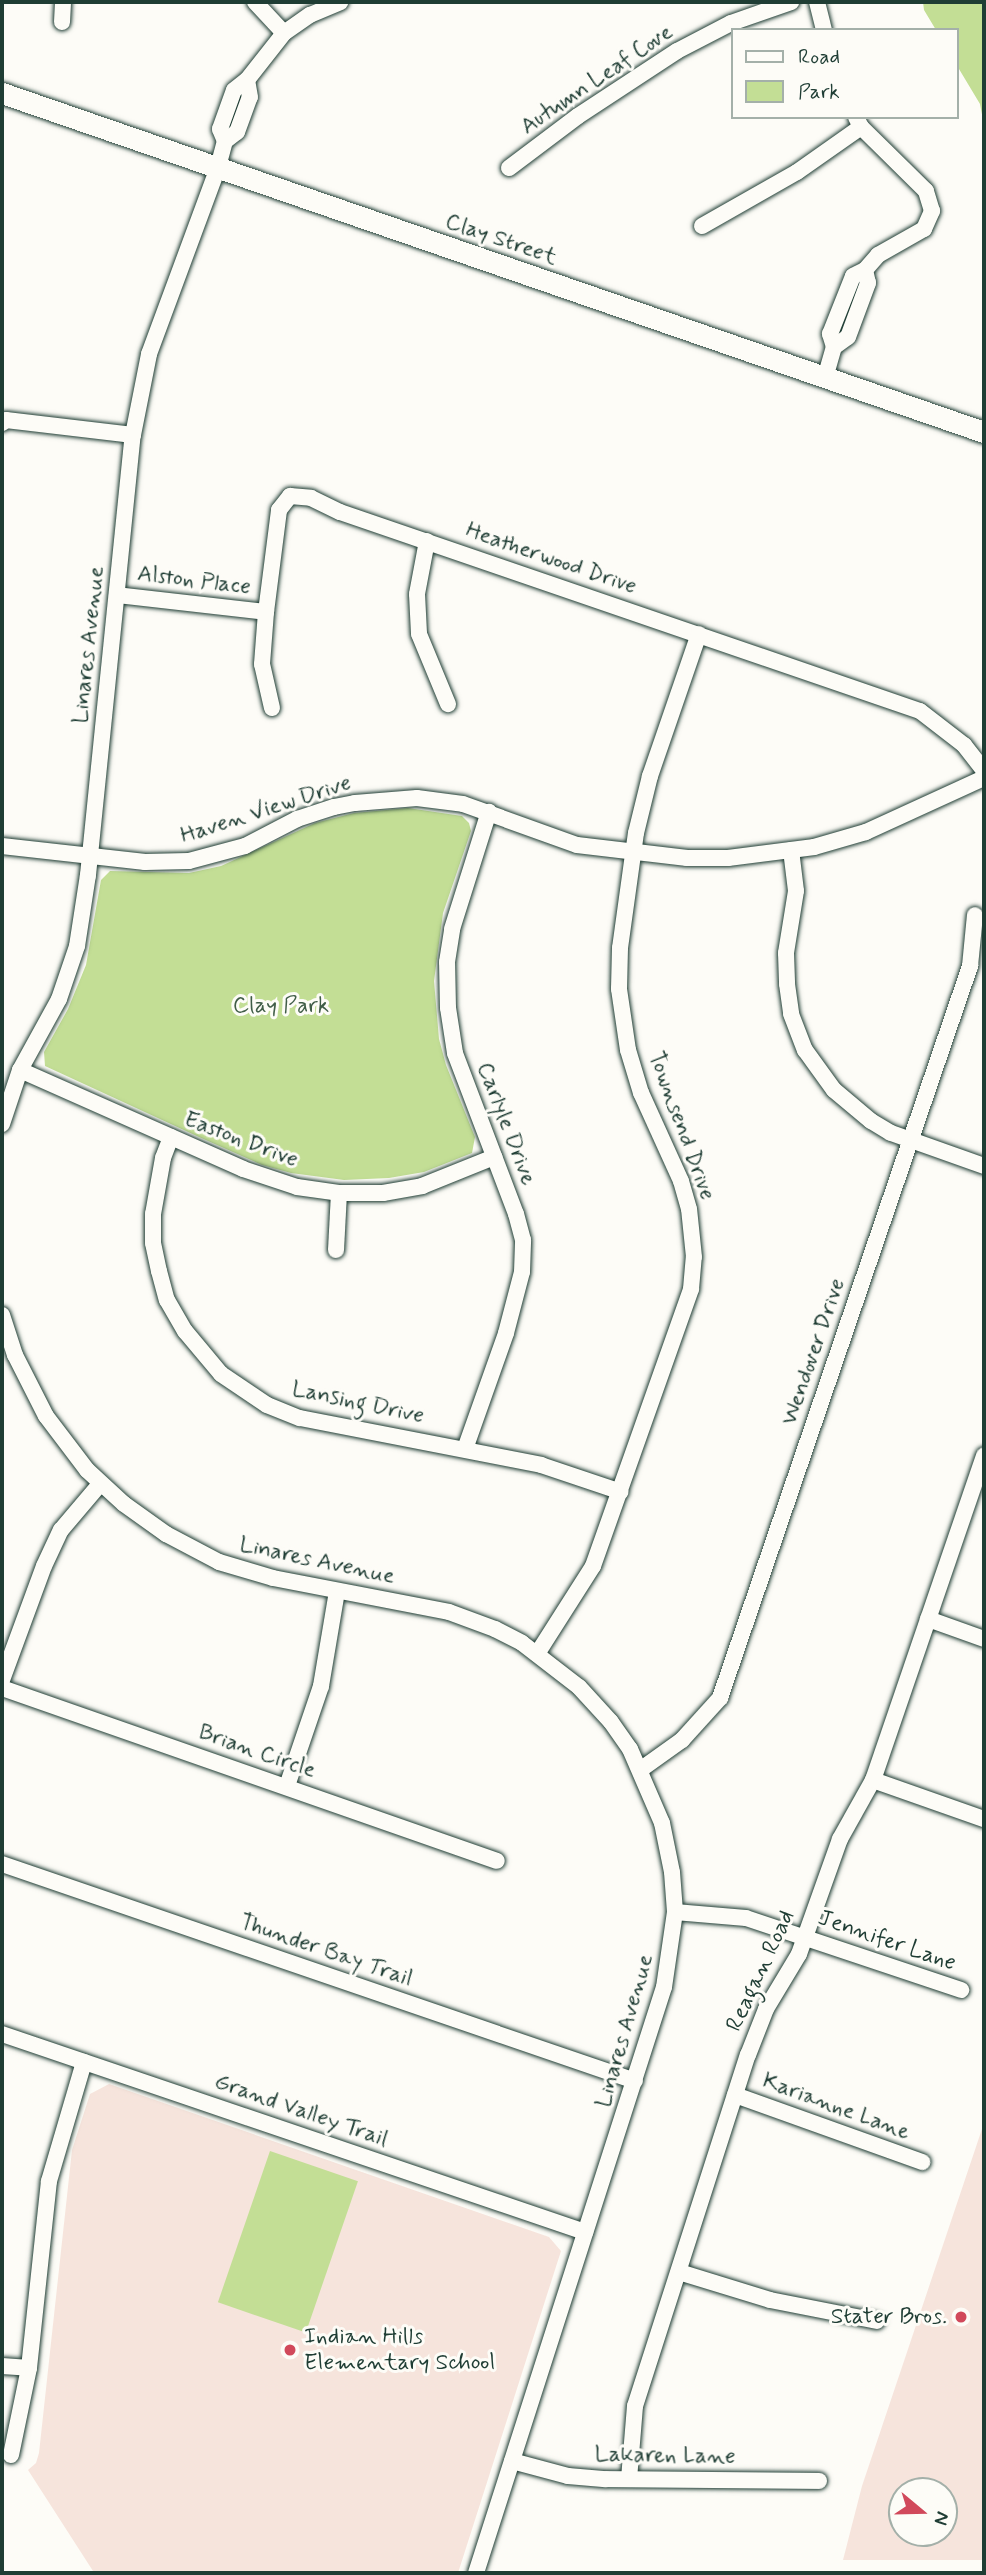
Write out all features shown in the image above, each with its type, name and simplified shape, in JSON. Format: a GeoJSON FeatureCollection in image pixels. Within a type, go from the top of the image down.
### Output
{"type":"FeatureCollection","features":[{"type":"Feature","properties":{"kind":"main road","name":"Clay Street"},"geometry":{"type":"LineString","coordinates":[[2,93],[439,247],[984,432]]}},
{"type":"Feature","properties":{"kind":"street"},"geometry":{"type":"LineString","coordinates":[[62,22],[63,2]]}},
{"type":"Feature","properties":{"kind":"street"},"geometry":{"type":"LineString","coordinates":[[255,2],[284,33]]}},
{"type":"Feature","properties":{"kind":"street","name":"Linares Avenue"},"geometry":{"type":"LineString","coordinates":[[2,1124],[20,1070],[70,973],[83,914],[133,435],[149,354],[218,167],[225,141],[219,129],[234,90],[247,80],[284,33],[310,15],[340,2]]}},
{"type":"Feature","properties":{"kind":"street","name":"Autumn Leaf Cove"},"geometry":{"type":"LineString","coordinates":[[509,169],[578,116],[677,51],[731,23],[791,2]]}},
{"type":"Feature","properties":{"kind":"street"},"geometry":{"type":"LineString","coordinates":[[817,2],[824,28]]}},
{"type":"Feature","properties":{"kind":"street"},"geometry":{"type":"LineString","coordinates":[[702,226],[797,172],[859,122],[926,191],[932,211],[924,229],[878,254],[865,270],[853,276],[830,334],[834,347],[825,378]]}},
{"type":"Feature","properties":{"kind":"street"},"geometry":{"type":"LineString","coordinates":[[2,423],[6,420],[133,435]]}},
{"type":"Feature","properties":{"kind":"street","name":"Heatherwood Drive"},"geometry":{"type":"LineString","coordinates":[[272,708],[262,664],[266,612],[279,510],[290,496],[310,498],[920,711],[964,745],[984,771]]}},
{"type":"Feature","properties":{"kind":"street"},"geometry":{"type":"LineString","coordinates":[[427,541],[417,594],[419,634],[447,705]]}},
{"type":"Feature","properties":{"kind":"street","name":"Alston Place"},"geometry":{"type":"LineString","coordinates":[[117,595],[266,612]]}},
{"type":"Feature","properties":{"kind":"street","name":"Townsend Drive"},"geometry":{"type":"LineString","coordinates":[[537,1654],[593,1566],[691,1289],[694,1258],[686,1200],[641,1093],[623,1020],[619,989],[620,948],[633,852],[650,776],[699,634]]}},
{"type":"Feature","properties":{"kind":"street","name":"Haven View Drive"},"geometry":{"type":"LineString","coordinates":[[2,846],[158,863],[190,862],[245,846],[297,819],[355,803],[417,798],[463,804],[577,845],[687,858],[728,858],[791,850],[866,832],[984,778]]}},
{"type":"Feature","properties":{"kind":"street","name":"Carlyle Drive"},"geometry":{"type":"LineString","coordinates":[[465,1449],[506,1333],[522,1272],[523,1240],[505,1182],[455,1053],[448,1008],[447,962],[462,891],[489,812]]}},
{"type":"Feature","properties":{"kind":"street"},"geometry":{"type":"LineString","coordinates":[[791,850],[796,891],[786,953],[787,984],[792,1014],[802,1041],[823,1077],[846,1102],[871,1121],[910,1140],[984,1166]]}},
{"type":"Feature","properties":{"kind":"street","name":"Wendover Drive"},"geometry":{"type":"LineString","coordinates":[[640,1770],[682,1740],[720,1698],[971,965],[975,915]]}},
{"type":"Feature","properties":{"kind":"street","name":"Easton Drive"},"geometry":{"type":"LineString","coordinates":[[20,1070],[271,1180],[339,1193],[383,1193],[422,1186],[494,1157]]}},
{"type":"Feature","properties":{"kind":"street","name":"Lansing Drive"},"geometry":{"type":"LineString","coordinates":[[171,1138],[156,1186],[153,1243],[167,1300],[185,1331],[215,1367],[267,1405],[300,1418],[541,1465],[621,1492]]}},
{"type":"Feature","properties":{"kind":"street"},"geometry":{"type":"LineString","coordinates":[[336,1250],[339,1193]]}},
{"type":"Feature","properties":{"kind":"street","name":"Linares Avenue"},"geometry":{"type":"LineString","coordinates":[[2,1315],[15,1355],[46,1416],[100,1484],[155,1527],[219,1562],[273,1578],[449,1612],[495,1629],[537,1654],[599,1707],[630,1749],[662,1823],[670,1860],[675,1912],[664,1987],[476,2573]]}},
{"type":"Feature","properties":{"kind":"street","name":"Reagan Road"},"geometry":{"type":"LineString","coordinates":[[629,2479],[635,2406],[760,2020],[790,1971],[836,1850],[873,1780],[984,1457]]}},
{"type":"Feature","properties":{"kind":"street"},"geometry":{"type":"LineString","coordinates":[[2,1680],[44,1566],[61,1530],[100,1484]]}},
{"type":"Feature","properties":{"kind":"street"},"geometry":{"type":"LineString","coordinates":[[287,1786],[321,1686],[337,1591]]}},
{"type":"Feature","properties":{"kind":"street"},"geometry":{"type":"LineString","coordinates":[[928,1619],[984,1639]]}},
{"type":"Feature","properties":{"kind":"street","name":"Brian Circle"},"geometry":{"type":"LineString","coordinates":[[2,1688],[497,1861]]}},
{"type":"Feature","properties":{"kind":"street"},"geometry":{"type":"LineString","coordinates":[[873,1780],[984,1819]]}},
{"type":"Feature","properties":{"kind":"street","name":"Thunder Bay Trail"},"geometry":{"type":"LineString","coordinates":[[2,1864],[635,2081]]}},
{"type":"Feature","properties":{"kind":"street","name":"Jennifer Lane"},"geometry":{"type":"LineString","coordinates":[[675,1912],[727,1914],[805,1937],[961,1990]]}},
{"type":"Feature","properties":{"kind":"street","name":"Grand Valley Trail"},"geometry":{"type":"LineString","coordinates":[[2,2034],[585,2232]]}},
{"type":"Feature","properties":{"kind":"street"},"geometry":{"type":"LineString","coordinates":[[12,2455],[29,2368],[49,2181],[84,2062]]}},
{"type":"Feature","properties":{"kind":"street","name":"Karianne Lane"},"geometry":{"type":"LineString","coordinates":[[735,2095],[922,2162]]}},
{"type":"Feature","properties":{"kind":"street"},"geometry":{"type":"LineString","coordinates":[[679,2272],[771,2300],[877,2321]]}},
{"type":"Feature","properties":{"kind":"street"},"geometry":{"type":"LineString","coordinates":[[2,2366],[29,2368]]}},
{"type":"Feature","properties":{"kind":"street","name":"Lakaren Lane"},"geometry":{"type":"LineString","coordinates":[[512,2461],[568,2476],[819,2481]]}},
{"type":"Feature","properties":{"kind":"shaded area","name":"Indian Hills Elementary School"},"geometry":{"type":"Polygon","coordinates":[[[109,2084],[549,2237],[561,2251],[458,2573],[93,2571],[28,2470],[36,2463],[39,2453],[72,2150],[90,2094],[109,2084]]]}},
{"type":"Feature","properties":{"kind":"shaded area"},"geometry":{"type":"Polygon","coordinates":[[[984,2123],[984,2560],[843,2560],[862,2486],[984,2123]]]}},
{"type":"Feature","properties":{"kind":"green space"},"geometry":{"type":"Polygon","coordinates":[[[923,2],[984,2],[984,125],[980,104],[958,67],[958,28],[935,28],[924,10],[923,2]]]}},
{"type":"Feature","properties":{"kind":"green space","name":"Clay Park"},"geometry":{"type":"Polygon","coordinates":[[[408,808],[462,816],[469,823],[471,831],[443,913],[434,981],[439,1039],[446,1065],[475,1137],[472,1153],[424,1172],[389,1178],[344,1180],[291,1173],[262,1165],[45,1066],[44,1052],[68,1009],[86,965],[101,880],[110,871],[189,873],[221,866],[315,823],[354,813],[408,808]]]}},
{"type":"Feature","properties":{"kind":"green space"},"geometry":{"type":"Polygon","coordinates":[[[270,2151],[358,2181],[306,2333],[218,2302],[270,2151]]]}},
{"type":"Feature","properties":{"kind":"place","name":"Stater Bros."},"geometry":{"type":"Point","coordinates":[961,2317]}},
{"type":"Feature","properties":{"kind":"place","name":"Indian Hills Elementary School"},"geometry":{"type":"Point","coordinates":[290,2350]}}]}
